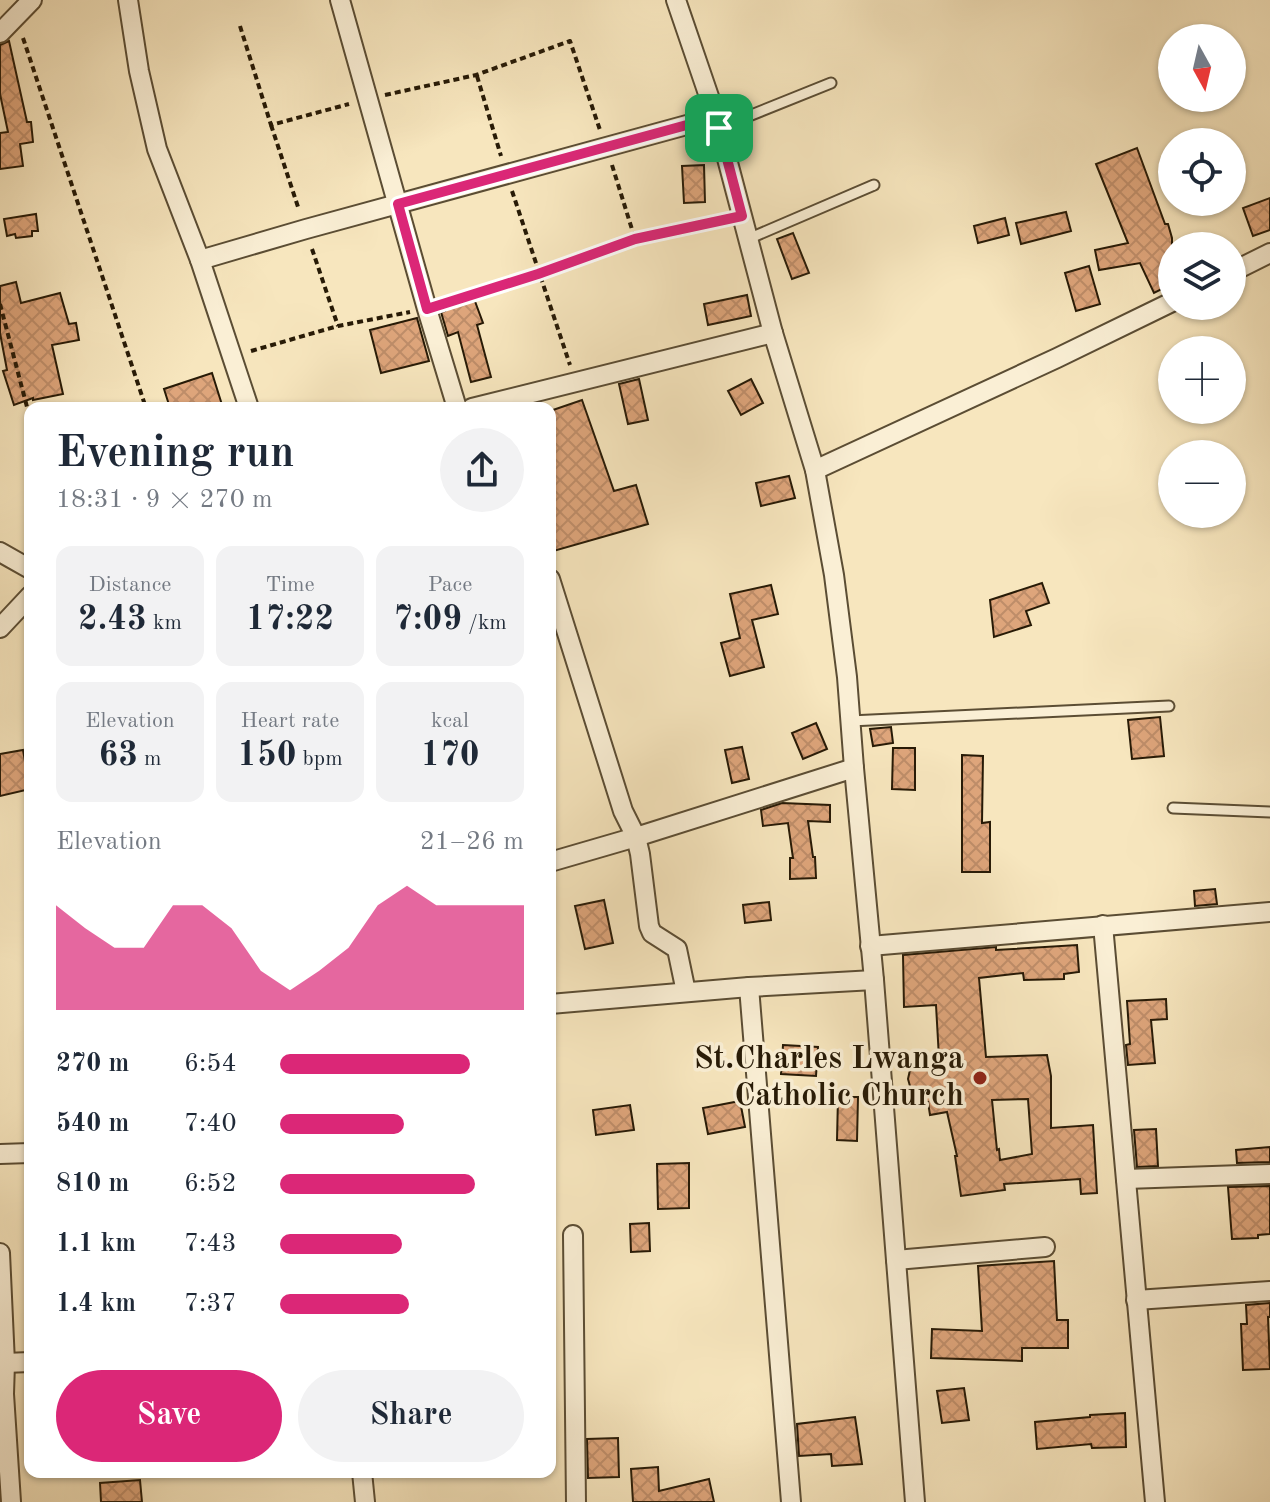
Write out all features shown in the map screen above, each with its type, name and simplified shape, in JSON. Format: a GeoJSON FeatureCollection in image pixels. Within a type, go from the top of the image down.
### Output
{"type":"FeatureCollection","features":[{"type":"Feature","properties":{"kind":"street"},"geometry":{"type":"LineString","coordinates":[[0,33],[32,0]]}},
{"type":"Feature","properties":{"kind":"street"},"geometry":{"type":"LineString","coordinates":[[128,0],[139,71],[157,149],[200,260],[247,402]]}},
{"type":"Feature","properties":{"kind":"street"},"geometry":{"type":"LineString","coordinates":[[340,0],[455,402]]}},
{"type":"Feature","properties":{"kind":"street"},"geometry":{"type":"LineString","coordinates":[[676,0],[718,122],[773,333],[815,470],[834,575],[847,677],[874,980],[915,1502]]}},
{"type":"Feature","properties":{"kind":"street"},"geometry":{"type":"LineString","coordinates":[[200,260],[506,174],[718,122]]}},
{"type":"Feature","properties":{"kind":"street"},"geometry":{"type":"LineString","coordinates":[[1246,265],[1270,253]]}},
{"type":"Feature","properties":{"kind":"street"},"geometry":{"type":"LineString","coordinates":[[815,470],[1158,309]]}},
{"type":"Feature","properties":{"kind":"street"},"geometry":{"type":"LineString","coordinates":[[496,402],[773,333]]}},
{"type":"Feature","properties":{"kind":"street"},"geometry":{"type":"LineString","coordinates":[[0,552],[24,566]]}},
{"type":"Feature","properties":{"kind":"street"},"geometry":{"type":"LineString","coordinates":[[0,628],[24,602]]}},
{"type":"Feature","properties":{"kind":"street"},"geometry":{"type":"LineString","coordinates":[[556,619],[623,811],[636,837],[649,926],[652,933],[677,949],[686,992]]}},
{"type":"Feature","properties":{"kind":"street"},"geometry":{"type":"LineString","coordinates":[[556,860],[854,768]]}},
{"type":"Feature","properties":{"kind":"street"},"geometry":{"type":"LineString","coordinates":[[870,946],[1270,912]]}},
{"type":"Feature","properties":{"kind":"street"},"geometry":{"type":"LineString","coordinates":[[1103,925],[1155,1502]]}},
{"type":"Feature","properties":{"kind":"street"},"geometry":{"type":"LineString","coordinates":[[556,1003],[874,980]]}},
{"type":"Feature","properties":{"kind":"street"},"geometry":{"type":"LineString","coordinates":[[749,987],[791,1502]]}},
{"type":"Feature","properties":{"kind":"street"},"geometry":{"type":"LineString","coordinates":[[0,1154],[24,1153]]}},
{"type":"Feature","properties":{"kind":"street"},"geometry":{"type":"LineString","coordinates":[[1126,1179],[1270,1174]]}},
{"type":"Feature","properties":{"kind":"street"},"geometry":{"type":"LineString","coordinates":[[573,1235],[576,1502]]}},
{"type":"Feature","properties":{"kind":"street"},"geometry":{"type":"LineString","coordinates":[[896,1260],[1045,1247]]}},
{"type":"Feature","properties":{"kind":"street"},"geometry":{"type":"LineString","coordinates":[[0,1253],[5,1363],[2,1394],[11,1502]]}},
{"type":"Feature","properties":{"kind":"street"},"geometry":{"type":"LineString","coordinates":[[1136,1300],[1270,1291]]}},
{"type":"Feature","properties":{"kind":"street"},"geometry":{"type":"LineString","coordinates":[[5,1363],[24,1362]]}},
{"type":"Feature","properties":{"kind":"street"},"geometry":{"type":"LineString","coordinates":[[363,1478],[365,1502]]}},
{"type":"Feature","properties":{"kind":"lane"},"geometry":{"type":"LineString","coordinates":[[718,122],[831,83]]}},
{"type":"Feature","properties":{"kind":"lane"},"geometry":{"type":"LineString","coordinates":[[748,239],[874,185]]}},
{"type":"Feature","properties":{"kind":"lane"},"geometry":{"type":"LineString","coordinates":[[850,721],[1169,706]]}},
{"type":"Feature","properties":{"kind":"lane"},"geometry":{"type":"LineString","coordinates":[[1173,808],[1270,812]]}},
{"type":"Feature","properties":{"kind":"path"},"geometry":{"type":"LineString","coordinates":[[15,17],[144,402]]}},
{"type":"Feature","properties":{"kind":"path"},"geometry":{"type":"LineString","coordinates":[[476,75],[538,274],[576,382]]}},
{"type":"Feature","properties":{"kind":"path"},"geometry":{"type":"LineString","coordinates":[[231,357],[338,326],[427,309],[635,239],[742,216]]}},
{"type":"Feature","properties":{"kind":"path"},"geometry":{"type":"LineString","coordinates":[[0,304],[26,402]]}},
{"type":"Feature","properties":{"kind":"building"},"geometry":{"type":"Polygon","coordinates":[[[9,41],[27,122],[31,122],[33,142],[20,144],[23,166],[0,169],[0,133],[8,132],[0,94],[0,45],[9,41]]]}},
{"type":"Feature","properties":{"kind":"building"},"geometry":{"type":"Polygon","coordinates":[[[1137,148],[1158,205],[1158,216],[1162,216],[1170,232],[1158,232],[1158,291],[1154,293],[1140,263],[1099,270],[1095,250],[1128,243],[1096,164],[1137,148]]]}},
{"type":"Feature","properties":{"kind":"building"},"geometry":{"type":"Polygon","coordinates":[[[704,165],[705,202],[684,203],[682,166],[704,165]]]}},
{"type":"Feature","properties":{"kind":"building"},"geometry":{"type":"Polygon","coordinates":[[[1270,198],[1270,230],[1253,236],[1246,207],[1270,198]]]}},
{"type":"Feature","properties":{"kind":"building"},"geometry":{"type":"Polygon","coordinates":[[[1066,212],[1071,231],[1021,244],[1016,223],[1066,212]]]}},
{"type":"Feature","properties":{"kind":"building"},"geometry":{"type":"Polygon","coordinates":[[[36,214],[38,231],[32,231],[32,236],[7,236],[4,219],[36,214]]]}},
{"type":"Feature","properties":{"kind":"building"},"geometry":{"type":"Polygon","coordinates":[[[1005,218],[1009,235],[978,243],[974,226],[1005,218]]]}},
{"type":"Feature","properties":{"kind":"building"},"geometry":{"type":"Polygon","coordinates":[[[793,233],[809,273],[792,279],[777,239],[793,233]]]}},
{"type":"Feature","properties":{"kind":"building"},"geometry":{"type":"Polygon","coordinates":[[[1089,266],[1100,304],[1076,311],[1065,273],[1089,266]]]}},
{"type":"Feature","properties":{"kind":"building"},"geometry":{"type":"Polygon","coordinates":[[[16,282],[21,303],[60,293],[69,324],[76,323],[79,340],[52,345],[63,394],[33,398],[14,405],[3,371],[7,370],[0,333],[0,286],[16,282]]]}},
{"type":"Feature","properties":{"kind":"building"},"geometry":{"type":"Polygon","coordinates":[[[747,295],[751,316],[708,325],[704,304],[747,295]]]}},
{"type":"Feature","properties":{"kind":"building"},"geometry":{"type":"Polygon","coordinates":[[[473,296],[483,323],[477,325],[491,377],[471,382],[458,332],[448,336],[441,312],[445,311],[444,307],[473,296]]]}},
{"type":"Feature","properties":{"kind":"building"},"geometry":{"type":"Polygon","coordinates":[[[417,318],[429,361],[381,373],[370,330],[417,318]]]}},
{"type":"Feature","properties":{"kind":"building"},"geometry":{"type":"Polygon","coordinates":[[[212,373],[221,402],[168,402],[164,389],[212,373]]]}},
{"type":"Feature","properties":{"kind":"building"},"geometry":{"type":"Polygon","coordinates":[[[639,379],[648,420],[628,424],[619,384],[639,379]]]}},
{"type":"Feature","properties":{"kind":"building"},"geometry":{"type":"Polygon","coordinates":[[[751,379],[763,403],[741,415],[728,391],[751,379]]]}},
{"type":"Feature","properties":{"kind":"building"},"geometry":{"type":"Polygon","coordinates":[[[582,400],[614,491],[636,485],[648,524],[556,550],[556,409],[582,400]]]}},
{"type":"Feature","properties":{"kind":"building"},"geometry":{"type":"Polygon","coordinates":[[[789,476],[795,498],[761,506],[756,483],[789,476]]]}},
{"type":"Feature","properties":{"kind":"building"},"geometry":{"type":"Polygon","coordinates":[[[1042,583],[1049,603],[1026,611],[1031,625],[994,637],[990,600],[1042,583]]]}},
{"type":"Feature","properties":{"kind":"building"},"geometry":{"type":"Polygon","coordinates":[[[771,585],[778,614],[752,620],[764,667],[730,676],[721,643],[740,638],[730,594],[771,585]]]}},
{"type":"Feature","properties":{"kind":"building"},"geometry":{"type":"Polygon","coordinates":[[[1160,717],[1164,756],[1132,759],[1128,720],[1160,717]]]}},
{"type":"Feature","properties":{"kind":"building"},"geometry":{"type":"Polygon","coordinates":[[[816,723],[827,749],[803,759],[792,733],[816,723]]]}},
{"type":"Feature","properties":{"kind":"building"},"geometry":{"type":"Polygon","coordinates":[[[891,727],[893,743],[873,746],[870,729],[891,727]]]}},
{"type":"Feature","properties":{"kind":"building"},"geometry":{"type":"Polygon","coordinates":[[[742,747],[749,779],[732,783],[725,750],[742,747]]]}},
{"type":"Feature","properties":{"kind":"building"},"geometry":{"type":"Polygon","coordinates":[[[893,748],[915,748],[915,790],[892,789],[893,748]]]}},
{"type":"Feature","properties":{"kind":"building"},"geometry":{"type":"Polygon","coordinates":[[[23,750],[24,790],[0,796],[0,754],[23,750]]]}},
{"type":"Feature","properties":{"kind":"building"},"geometry":{"type":"Polygon","coordinates":[[[962,755],[983,756],[982,823],[990,822],[990,872],[962,872],[962,755]]]}},
{"type":"Feature","properties":{"kind":"building"},"geometry":{"type":"Polygon","coordinates":[[[782,803],[830,805],[830,822],[808,821],[816,878],[790,879],[790,858],[793,858],[788,823],[763,826],[761,810],[782,803]]]}},
{"type":"Feature","properties":{"kind":"building"},"geometry":{"type":"Polygon","coordinates":[[[1215,889],[1217,904],[1195,906],[1194,891],[1215,889]]]}},
{"type":"Feature","properties":{"kind":"building"},"geometry":{"type":"Polygon","coordinates":[[[604,900],[613,943],[585,949],[575,906],[604,900]]]}},
{"type":"Feature","properties":{"kind":"building"},"geometry":{"type":"Polygon","coordinates":[[[769,902],[771,920],[745,923],[743,905],[769,902]]]}},
{"type":"Feature","properties":{"kind":"building"},"geometry":{"type":"Polygon","coordinates":[[[1077,945],[1079,972],[1064,974],[1064,979],[1024,980],[1023,973],[979,978],[986,1057],[1047,1055],[1051,1076],[1051,1128],[1093,1125],[1097,1193],[1081,1194],[1080,1179],[1004,1184],[1005,1190],[961,1196],[957,1156],[947,1112],[930,1115],[928,1102],[915,1104],[908,1079],[912,1061],[939,1058],[936,1005],[904,1007],[903,955],[996,947],[996,950],[1077,945]],[[1028,1099],[992,1100],[1000,1160],[1032,1154],[1028,1099]]]}},
{"type":"Feature","properties":{"kind":"building"},"geometry":{"type":"Polygon","coordinates":[[[1166,999],[1167,1019],[1151,1020],[1155,1063],[1128,1065],[1127,1001],[1166,999]]]}},
{"type":"Feature","properties":{"kind":"building"},"geometry":{"type":"Polygon","coordinates":[[[783,1045],[818,1047],[816,1076],[781,1074],[783,1045]]]}},
{"type":"Feature","properties":{"kind":"building"},"geometry":{"type":"Polygon","coordinates":[[[838,1097],[858,1097],[857,1141],[837,1140],[838,1097]]]}},
{"type":"Feature","properties":{"kind":"building"},"geometry":{"type":"Polygon","coordinates":[[[740,1101],[745,1127],[708,1134],[703,1108],[740,1101]]]}},
{"type":"Feature","properties":{"kind":"building"},"geometry":{"type":"Polygon","coordinates":[[[630,1105],[634,1130],[596,1135],[593,1110],[630,1105]]]}},
{"type":"Feature","properties":{"kind":"building"},"geometry":{"type":"Polygon","coordinates":[[[1156,1129],[1158,1166],[1137,1167],[1134,1130],[1156,1129]]]}},
{"type":"Feature","properties":{"kind":"building"},"geometry":{"type":"Polygon","coordinates":[[[1270,1147],[1270,1162],[1237,1163],[1236,1150],[1270,1147]]]}},
{"type":"Feature","properties":{"kind":"building"},"geometry":{"type":"Polygon","coordinates":[[[689,1163],[689,1208],[658,1209],[657,1164],[689,1163]]]}},
{"type":"Feature","properties":{"kind":"building"},"geometry":{"type":"Polygon","coordinates":[[[1270,1186],[1270,1234],[1258,1235],[1258,1238],[1232,1239],[1228,1187],[1270,1186]]]}},
{"type":"Feature","properties":{"kind":"building"},"geometry":{"type":"Polygon","coordinates":[[[649,1223],[650,1251],[631,1252],[630,1224],[649,1223]]]}},
{"type":"Feature","properties":{"kind":"building"},"geometry":{"type":"Polygon","coordinates":[[[1054,1261],[1057,1320],[1068,1320],[1068,1348],[1022,1348],[1022,1361],[931,1358],[932,1329],[982,1331],[978,1266],[1054,1261]]]}},
{"type":"Feature","properties":{"kind":"building"},"geometry":{"type":"Polygon","coordinates":[[[1270,1303],[1270,1369],[1243,1370],[1241,1324],[1247,1324],[1246,1305],[1270,1303]]]}},
{"type":"Feature","properties":{"kind":"building"},"geometry":{"type":"Polygon","coordinates":[[[964,1388],[969,1420],[942,1423],[937,1391],[964,1388]]]}},
{"type":"Feature","properties":{"kind":"building"},"geometry":{"type":"Polygon","coordinates":[[[1125,1413],[1126,1447],[1092,1448],[1091,1444],[1037,1449],[1035,1422],[1125,1413]]]}},
{"type":"Feature","properties":{"kind":"building"},"geometry":{"type":"Polygon","coordinates":[[[855,1417],[862,1464],[832,1466],[831,1454],[799,1456],[797,1424],[855,1417]]]}},
{"type":"Feature","properties":{"kind":"building"},"geometry":{"type":"Polygon","coordinates":[[[618,1438],[619,1477],[588,1478],[587,1439],[618,1438]]]}},
{"type":"Feature","properties":{"kind":"building"},"geometry":{"type":"Polygon","coordinates":[[[658,1467],[659,1491],[709,1479],[714,1502],[633,1502],[631,1469],[658,1467]]]}},
{"type":"Feature","properties":{"kind":"building"},"geometry":{"type":"Polygon","coordinates":[[[140,1480],[142,1502],[101,1502],[100,1483],[140,1480]]]}},
{"type":"Feature","properties":{"kind":"place","name":"St.Charles Lwanga Catholic Church"},"geometry":{"type":"Point","coordinates":[980,1078]}},
{"type":"Feature","properties":{"kind":"route"},"geometry":{"type":"LineString","coordinates":[[716,117],[719,128],[742,216],[635,239],[427,309],[398,204],[716,117]]}}]}
